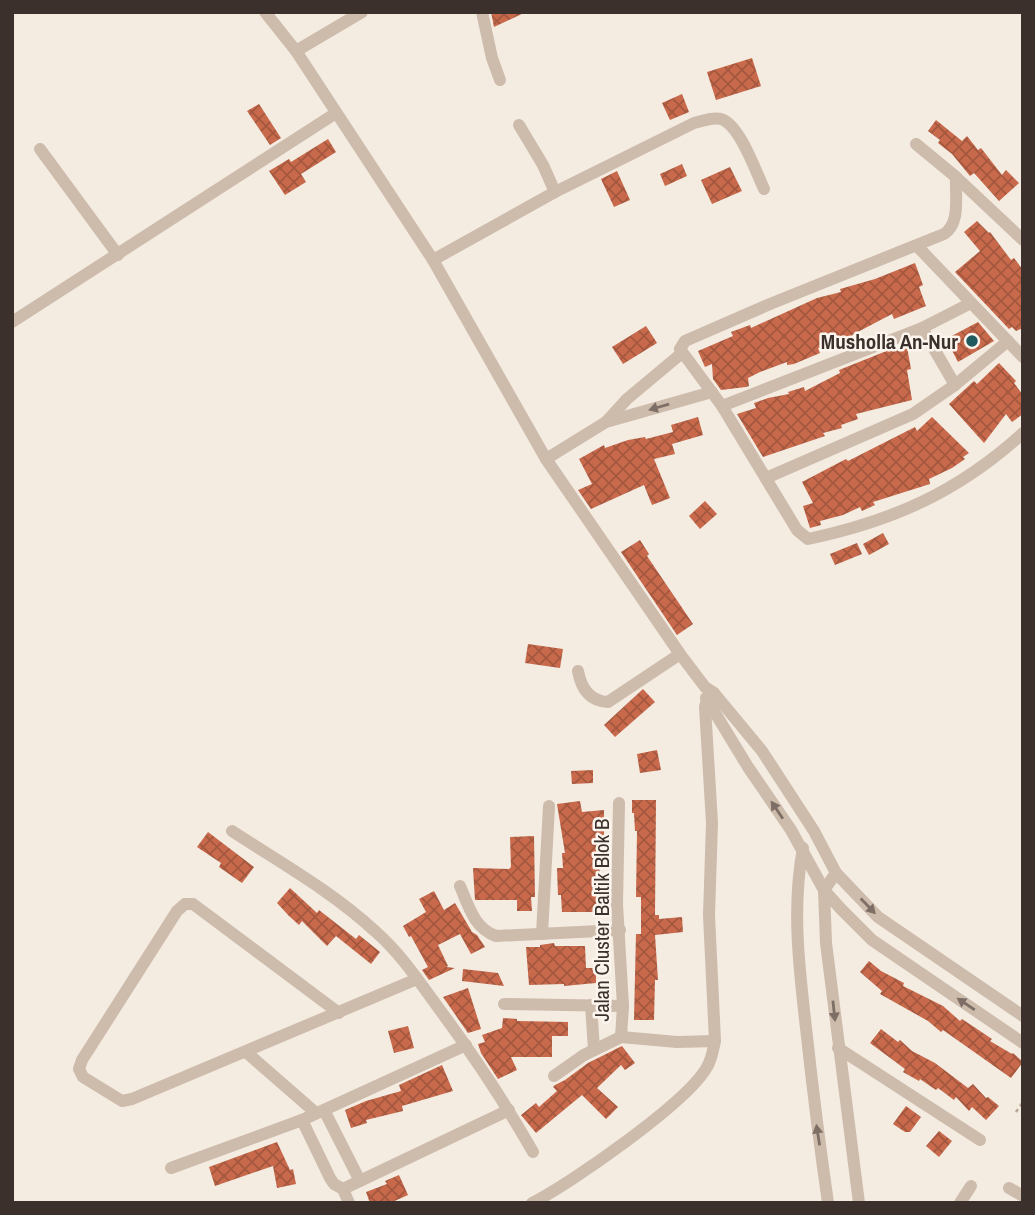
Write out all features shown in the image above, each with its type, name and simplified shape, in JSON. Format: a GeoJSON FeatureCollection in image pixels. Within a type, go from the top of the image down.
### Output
{"type":"FeatureCollection","features":[{"type":"Feature","properties":{"kind":"street"},"geometry":{"type":"LineString","coordinates":[[265,12],[296,51],[433,260],[546,459],[708,693],[803,849],[824,890],[872,940],[1023,1043]]}},
{"type":"Feature","properties":{"kind":"street"},"geometry":{"type":"LineString","coordinates":[[296,51],[362,12]]}},
{"type":"Feature","properties":{"kind":"street"},"geometry":{"type":"LineString","coordinates":[[482,12],[492,58],[500,80]]}},
{"type":"Feature","properties":{"kind":"street"},"geometry":{"type":"LineString","coordinates":[[12,322],[336,113]]}},
{"type":"Feature","properties":{"kind":"street"},"geometry":{"type":"LineString","coordinates":[[433,260],[555,192],[694,123],[719,118],[734,130],[764,189]]}},
{"type":"Feature","properties":{"kind":"street"},"geometry":{"type":"LineString","coordinates":[[519,125],[555,192]]}},
{"type":"Feature","properties":{"kind":"street"},"geometry":{"type":"LineString","coordinates":[[916,144],[956,177],[1023,240]]}},
{"type":"Feature","properties":{"kind":"street"},"geometry":{"type":"LineString","coordinates":[[40,149],[118,255]]}},
{"type":"Feature","properties":{"kind":"street"},"geometry":{"type":"LineString","coordinates":[[956,177],[955,221],[951,229],[917,246],[685,341],[681,345],[682,353],[722,406],[797,530],[808,539],[849,530],[923,503],[989,460],[1023,433]]}},
{"type":"Feature","properties":{"kind":"street"},"geometry":{"type":"LineString","coordinates":[[917,246],[1023,357]]}},
{"type":"Feature","properties":{"kind":"street"},"geometry":{"type":"LineString","coordinates":[[722,406],[922,328],[971,303]]}},
{"type":"Feature","properties":{"kind":"street"},"geometry":{"type":"LineString","coordinates":[[922,328],[955,385]]}},
{"type":"Feature","properties":{"kind":"street"},"geometry":{"type":"LineString","coordinates":[[766,478],[913,414],[955,385],[1008,341]]}},
{"type":"Feature","properties":{"kind":"street"},"geometry":{"type":"LineString","coordinates":[[606,422],[627,399],[682,353]]}},
{"type":"Feature","properties":{"kind":"street"},"geometry":{"type":"LineString","coordinates":[[546,459],[606,422],[712,392]]}},
{"type":"Feature","properties":{"kind":"street"},"geometry":{"type":"LineString","coordinates":[[578,671],[586,693],[600,701],[608,702],[680,654]]}},
{"type":"Feature","properties":{"kind":"street"},"geometry":{"type":"LineString","coordinates":[[708,693],[762,751],[814,831],[836,873],[878,917],[1023,1016]]}},
{"type":"Feature","properties":{"kind":"street"},"geometry":{"type":"LineString","coordinates":[[531,1203],[569,1181],[668,1107],[707,1069],[715,1041],[709,915],[712,822],[707,758],[708,693]]}},
{"type":"Feature","properties":{"kind":"street","name":"Jalan Cluster Baltik Blok B"},"geometry":{"type":"LineString","coordinates":[[619,803],[617,904],[623,1006],[621,1037]]}},
{"type":"Feature","properties":{"kind":"street"},"geometry":{"type":"LineString","coordinates":[[542,934],[549,806]]}},
{"type":"Feature","properties":{"kind":"street"},"geometry":{"type":"LineString","coordinates":[[232,831],[351,910],[387,942],[466,1045],[534,1152]]}},
{"type":"Feature","properties":{"kind":"street"},"geometry":{"type":"LineString","coordinates":[[814,831],[803,849],[798,898],[798,954],[816,1122],[828,1203]]}},
{"type":"Feature","properties":{"kind":"street"},"geometry":{"type":"LineString","coordinates":[[836,873],[824,890],[826,943],[859,1203]]}},
{"type":"Feature","properties":{"kind":"street"},"geometry":{"type":"LineString","coordinates":[[460,886],[473,918],[481,928],[496,936],[620,930]]}},
{"type":"Feature","properties":{"kind":"street"},"geometry":{"type":"LineString","coordinates":[[339,1013],[192,904],[185,904],[177,911],[82,1060],[79,1069],[83,1077],[122,1101],[132,1099],[339,1013],[417,979]]}},
{"type":"Feature","properties":{"kind":"street"},"geometry":{"type":"LineString","coordinates":[[503,1004],[623,1006]]}},
{"type":"Feature","properties":{"kind":"street"},"geometry":{"type":"LineString","coordinates":[[591,1005],[594,1049]]}},
{"type":"Feature","properties":{"kind":"street"},"geometry":{"type":"LineString","coordinates":[[554,1076],[594,1049],[621,1037],[687,1042],[715,1041]]}},
{"type":"Feature","properties":{"kind":"street"},"geometry":{"type":"LineString","coordinates":[[171,1168],[320,1112],[466,1045]]}},
{"type":"Feature","properties":{"kind":"street"},"geometry":{"type":"LineString","coordinates":[[838,1048],[980,1140]]}},
{"type":"Feature","properties":{"kind":"street"},"geometry":{"type":"LineString","coordinates":[[246,1052],[320,1112],[360,1181]]}},
{"type":"Feature","properties":{"kind":"street"},"geometry":{"type":"LineString","coordinates":[[343,1189],[509,1110]]}},
{"type":"Feature","properties":{"kind":"street"},"geometry":{"type":"LineString","coordinates":[[302,1119],[330,1178],[343,1189],[349,1203]]}},
{"type":"Feature","properties":{"kind":"street"},"geometry":{"type":"LineString","coordinates":[[960,1203],[971,1186]]}},
{"type":"Feature","properties":{"kind":"street"},"geometry":{"type":"LineString","coordinates":[[1009,1188],[1023,1196]]}},
{"type":"Feature","properties":{"kind":"path"},"geometry":{"type":"LineString","coordinates":[[1016,1112],[1023,1102]]}},
{"type":"Feature","properties":{"kind":"building"},"geometry":{"type":"Polygon","coordinates":[[[491,12],[526,12],[494,27],[491,12]]]}},
{"type":"Feature","properties":{"kind":"building"},"geometry":{"type":"Polygon","coordinates":[[[752,58],[761,86],[716,100],[707,72],[752,58]]]}},
{"type":"Feature","properties":{"kind":"building"},"geometry":{"type":"Polygon","coordinates":[[[682,94],[689,112],[670,120],[662,103],[682,94]]]}},
{"type":"Feature","properties":{"kind":"building"},"geometry":{"type":"Polygon","coordinates":[[[259,104],[281,138],[270,145],[247,111],[259,104]]]}},
{"type":"Feature","properties":{"kind":"building"},"geometry":{"type":"Polygon","coordinates":[[[936,120],[962,141],[967,136],[978,150],[981,148],[1002,175],[1006,170],[1019,183],[999,201],[974,173],[970,176],[952,154],[938,143],[940,140],[928,131],[936,120]]]}},
{"type":"Feature","properties":{"kind":"building"},"geometry":{"type":"Polygon","coordinates":[[[328,139],[336,152],[301,174],[306,182],[285,195],[269,171],[289,159],[291,162],[328,139]]]}},
{"type":"Feature","properties":{"kind":"building"},"geometry":{"type":"Polygon","coordinates":[[[682,164],[687,176],[665,186],[660,174],[682,164]]]}},
{"type":"Feature","properties":{"kind":"building"},"geometry":{"type":"Polygon","coordinates":[[[730,167],[742,191],[712,204],[701,180],[730,167]]]}},
{"type":"Feature","properties":{"kind":"building"},"geometry":{"type":"Polygon","coordinates":[[[617,171],[630,200],[614,207],[601,179],[617,171]]]}},
{"type":"Feature","properties":{"kind":"building"},"geometry":{"type":"Polygon","coordinates":[[[977,221],[1023,270],[1023,328],[1016,331],[1012,327],[1009,329],[955,272],[980,251],[964,232],[977,221]]]}},
{"type":"Feature","properties":{"kind":"building"},"geometry":{"type":"Polygon","coordinates":[[[915,263],[923,285],[919,287],[926,306],[894,319],[892,314],[852,335],[853,338],[818,348],[820,353],[794,364],[787,365],[787,362],[760,372],[748,378],[749,386],[746,387],[721,390],[713,379],[712,364],[705,367],[698,351],[733,336],[731,332],[750,325],[751,328],[817,298],[841,292],[840,289],[915,263]]]}},
{"type":"Feature","properties":{"kind":"building"},"geometry":{"type":"Polygon","coordinates":[[[978,322],[994,341],[958,362],[946,339],[978,322]]]}},
{"type":"Feature","properties":{"kind":"building"},"geometry":{"type":"Polygon","coordinates":[[[646,326],[657,343],[623,364],[612,347],[646,326]]]}},
{"type":"Feature","properties":{"kind":"building"},"geometry":{"type":"Polygon","coordinates":[[[907,347],[911,369],[907,370],[912,400],[856,414],[858,419],[841,425],[842,428],[823,433],[825,436],[763,457],[737,414],[756,408],[754,403],[804,387],[805,391],[840,373],[839,370],[889,350],[907,347]]]}},
{"type":"Feature","properties":{"kind":"building"},"geometry":{"type":"Polygon","coordinates":[[[999,363],[1016,381],[1014,383],[1023,395],[1023,414],[1012,422],[1006,414],[984,443],[949,404],[974,381],[977,384],[999,363]]]}},
{"type":"Feature","properties":{"kind":"building"},"geometry":{"type":"Polygon","coordinates":[[[698,417],[703,435],[672,444],[675,454],[654,459],[670,498],[652,505],[644,485],[591,509],[578,490],[592,484],[579,459],[604,445],[605,448],[628,440],[646,439],[673,432],[671,425],[698,417]]]}},
{"type":"Feature","properties":{"kind":"building"},"geometry":{"type":"Polygon","coordinates":[[[932,417],[969,453],[963,457],[965,459],[929,479],[930,484],[873,502],[875,505],[862,511],[860,507],[820,521],[821,525],[810,528],[803,506],[813,503],[802,482],[915,427],[917,431],[932,417]]]}},
{"type":"Feature","properties":{"kind":"building"},"geometry":{"type":"Polygon","coordinates":[[[705,501],[717,514],[700,529],[689,516],[705,501]]]}},
{"type":"Feature","properties":{"kind":"building"},"geometry":{"type":"Polygon","coordinates":[[[883,533],[889,544],[869,555],[863,544],[883,533]]]}},
{"type":"Feature","properties":{"kind":"building"},"geometry":{"type":"Polygon","coordinates":[[[640,540],[649,554],[647,556],[693,624],[677,635],[621,552],[640,540]]]}},
{"type":"Feature","properties":{"kind":"building"},"geometry":{"type":"Polygon","coordinates":[[[857,543],[862,554],[835,565],[830,554],[857,543]]]}},
{"type":"Feature","properties":{"kind":"building"},"geometry":{"type":"Polygon","coordinates":[[[528,644],[563,649],[560,668],[525,663],[528,644]]]}},
{"type":"Feature","properties":{"kind":"building"},"geometry":{"type":"Polygon","coordinates":[[[643,689],[655,702],[615,737],[604,725],[643,689]]]}},
{"type":"Feature","properties":{"kind":"building"},"geometry":{"type":"Polygon","coordinates":[[[657,750],[661,770],[640,773],[637,754],[657,750]]]}},
{"type":"Feature","properties":{"kind":"building"},"geometry":{"type":"Polygon","coordinates":[[[593,770],[593,783],[572,784],[571,771],[593,770]]]}},
{"type":"Feature","properties":{"kind":"building"},"geometry":{"type":"Polygon","coordinates":[[[632,800],[656,800],[655,915],[659,915],[659,919],[682,917],[683,932],[655,935],[658,980],[655,980],[654,1020],[634,1020],[636,934],[641,934],[641,897],[636,897],[637,831],[632,800]]]}},
{"type":"Feature","properties":{"kind":"building"},"geometry":{"type":"Polygon","coordinates":[[[580,801],[582,812],[604,810],[604,858],[599,858],[600,880],[604,881],[605,912],[562,912],[561,895],[558,895],[557,868],[563,868],[562,853],[565,853],[557,804],[580,801]]]}},
{"type":"Feature","properties":{"kind":"building"},"geometry":{"type":"Polygon","coordinates":[[[208,832],[254,867],[242,883],[219,867],[221,863],[197,847],[208,832]]]}},
{"type":"Feature","properties":{"kind":"building"},"geometry":{"type":"Polygon","coordinates":[[[534,836],[535,897],[531,897],[532,911],[517,911],[517,900],[475,900],[473,868],[509,869],[510,837],[534,836]]]}},
{"type":"Feature","properties":{"kind":"building"},"geometry":{"type":"Polygon","coordinates":[[[290,888],[317,913],[319,910],[356,939],[359,935],[380,952],[371,964],[336,936],[327,946],[302,921],[299,925],[289,916],[277,903],[290,888]]]}},
{"type":"Feature","properties":{"kind":"building"},"geometry":{"type":"Polygon","coordinates":[[[434,891],[444,910],[455,903],[472,932],[485,947],[471,954],[460,934],[438,945],[448,966],[446,967],[455,968],[429,980],[422,970],[428,967],[403,926],[426,912],[419,899],[434,891]]]}},
{"type":"Feature","properties":{"kind":"building"},"geometry":{"type":"Polygon","coordinates":[[[554,943],[555,946],[585,946],[586,968],[596,968],[596,983],[529,985],[526,947],[554,943]]]}},
{"type":"Feature","properties":{"kind":"building"},"geometry":{"type":"Polygon","coordinates":[[[869,961],[904,983],[903,986],[943,1006],[960,1021],[962,1019],[1023,1062],[1011,1078],[943,1030],[941,1032],[928,1021],[880,994],[882,991],[860,972],[869,961]]]}},
{"type":"Feature","properties":{"kind":"building"},"geometry":{"type":"Polygon","coordinates":[[[463,969],[498,973],[504,986],[462,981],[463,969]]]}},
{"type":"Feature","properties":{"kind":"building"},"geometry":{"type":"Polygon","coordinates":[[[468,988],[481,1029],[468,1033],[443,997],[468,988]]]}},
{"type":"Feature","properties":{"kind":"building"},"geometry":{"type":"Polygon","coordinates":[[[503,1018],[517,1021],[568,1022],[568,1036],[552,1036],[552,1057],[511,1057],[517,1070],[498,1079],[478,1044],[485,1042],[482,1035],[502,1028],[503,1018]]]}},
{"type":"Feature","properties":{"kind":"building"},"geometry":{"type":"Polygon","coordinates":[[[408,1026],[414,1048],[394,1053],[388,1031],[408,1026]]]}},
{"type":"Feature","properties":{"kind":"building"},"geometry":{"type":"Polygon","coordinates":[[[881,1029],[935,1063],[968,1088],[973,1084],[986,1098],[999,1106],[986,1120],[972,1107],[969,1111],[956,1097],[954,1100],[938,1088],[936,1090],[903,1072],[905,1069],[870,1043],[881,1029]]]}},
{"type":"Feature","properties":{"kind":"building"},"geometry":{"type":"Polygon","coordinates":[[[622,1046],[635,1063],[625,1070],[621,1065],[597,1088],[618,1107],[606,1119],[582,1095],[536,1133],[521,1115],[536,1103],[539,1107],[557,1091],[553,1087],[555,1085],[588,1063],[622,1046]]]}},
{"type":"Feature","properties":{"kind":"building"},"geometry":{"type":"Polygon","coordinates":[[[442,1065],[453,1091],[402,1106],[403,1111],[366,1120],[367,1123],[351,1128],[345,1110],[401,1091],[399,1085],[442,1065]]]}},
{"type":"Feature","properties":{"kind":"building"},"geometry":{"type":"Polygon","coordinates":[[[906,1106],[921,1117],[910,1132],[905,1132],[893,1124],[906,1106]]]}},
{"type":"Feature","properties":{"kind":"building"},"geometry":{"type":"Polygon","coordinates":[[[939,1131],[952,1141],[939,1157],[926,1146],[939,1131]]]}},
{"type":"Feature","properties":{"kind":"building"},"geometry":{"type":"Polygon","coordinates":[[[277,1142],[290,1170],[293,1169],[296,1184],[277,1188],[273,1166],[215,1186],[209,1167],[277,1142]]]}},
{"type":"Feature","properties":{"kind":"building"},"geometry":{"type":"Polygon","coordinates":[[[399,1175],[408,1195],[390,1203],[370,1203],[366,1192],[387,1184],[385,1181],[399,1175]]]}},
{"type":"Feature","properties":{"kind":"place","name":"Musholla An-Nur"},"geometry":{"type":"Point","coordinates":[972,341]}}]}
